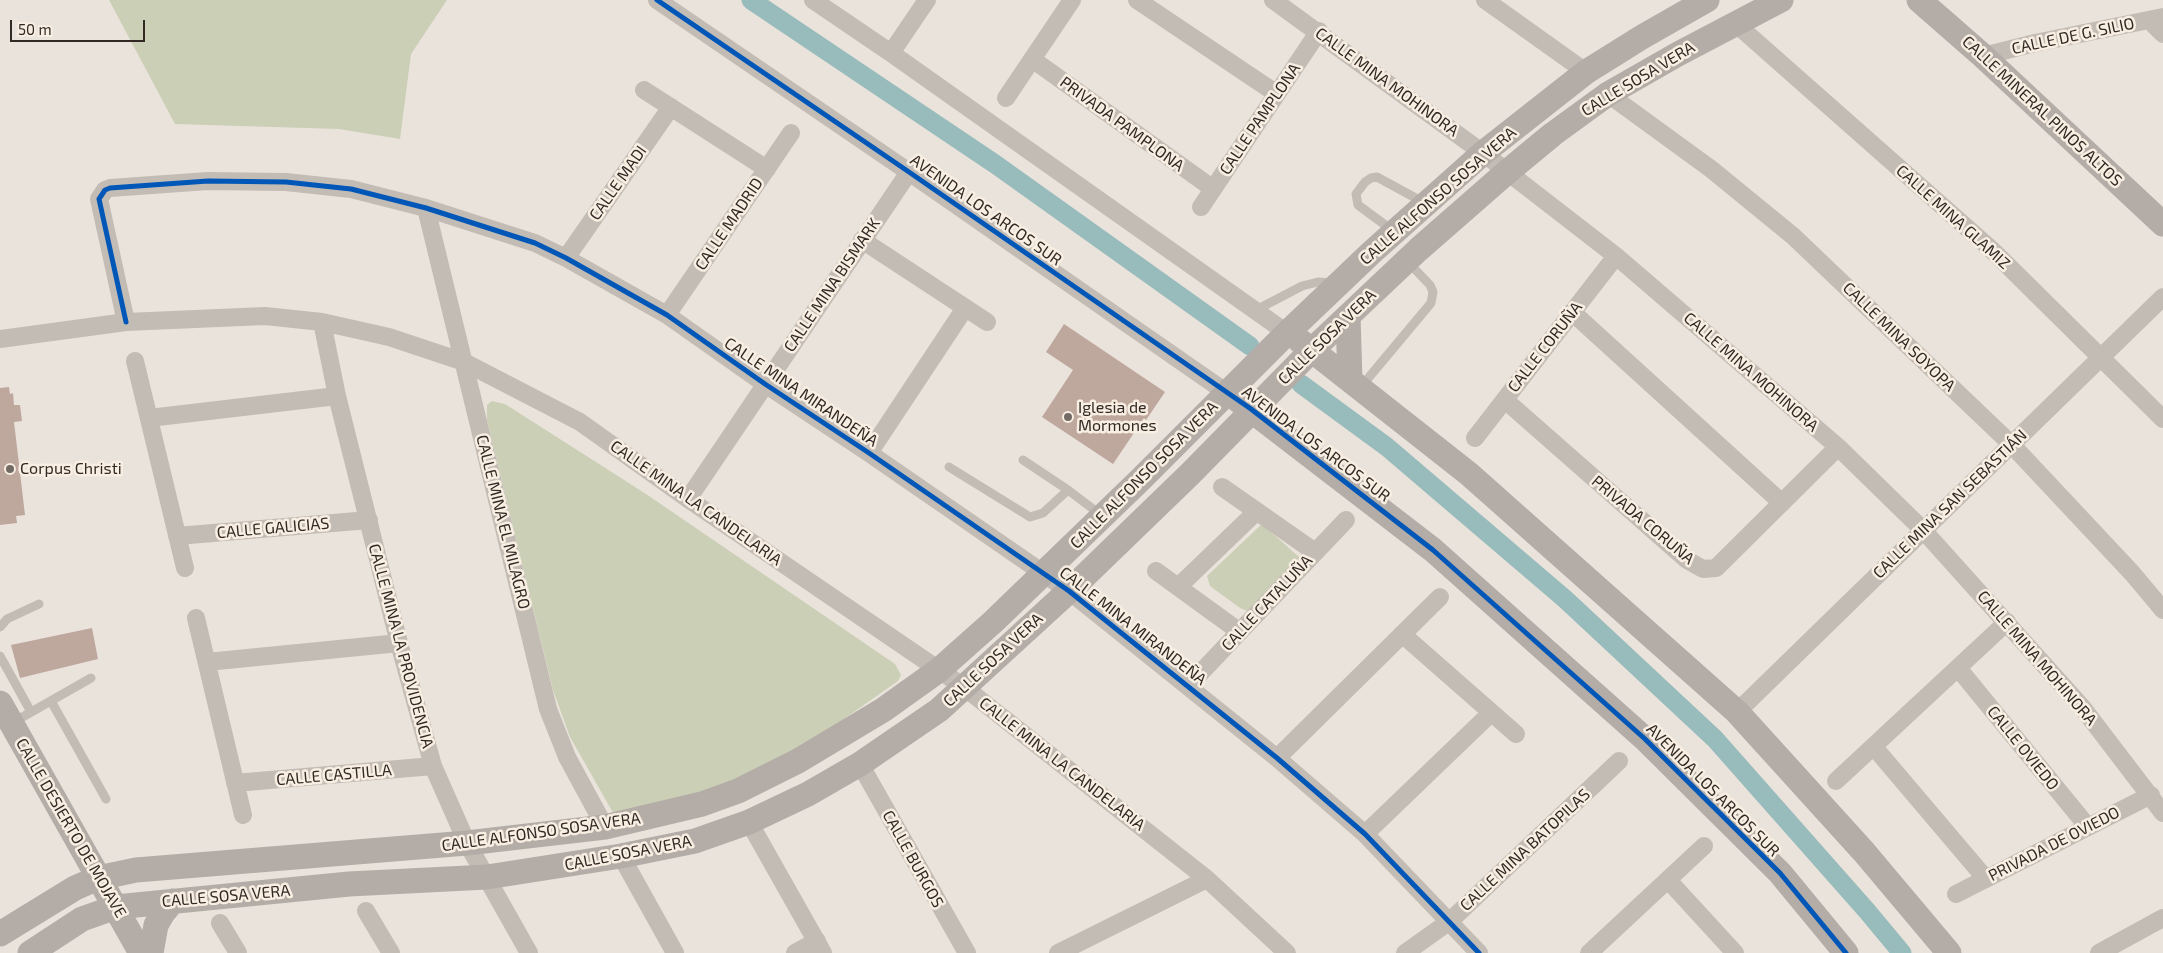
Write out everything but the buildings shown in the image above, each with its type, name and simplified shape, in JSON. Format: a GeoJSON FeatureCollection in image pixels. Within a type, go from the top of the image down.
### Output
{"type":"FeatureCollection","features":[{"type":"Feature","properties":{"kind":"main road","name":"CALLE SOSA VERA"},"geometry":{"type":"LineString","coordinates":[[30,953],[82,919],[116,907],[349,884],[487,877],[621,856],[695,841],[748,822],[808,794],[860,764],[939,710],[1069,591],[1190,474],[1251,409],[1348,316],[1507,172],[1553,134],[1608,94],[1735,23],[1781,0]]}},
{"type":"Feature","properties":{"kind":"main road","name":"CALLE MINERAL PINOS ALTOS"},"geometry":{"type":"LineString","coordinates":[[1920,0],[1983,56],[2163,224]]}},
{"type":"Feature","properties":{"kind":"main road","name":"CALLE ALFONSO SOSA VERA"},"geometry":{"type":"LineString","coordinates":[[0,934],[75,888],[98,878],[136,870],[467,844],[605,827],[702,804],[738,791],[798,761],[883,710],[939,670],[1045,573],[1338,284],[1394,231],[1483,153],[1586,72],[1702,1]]}},
{"type":"Feature","properties":{"kind":"main road"},"geometry":{"type":"LineString","coordinates":[[1348,316],[1355,384]]}},
{"type":"Feature","properties":{"kind":"main road"},"geometry":{"type":"LineString","coordinates":[[1287,333],[1312,350],[1469,474],[1736,712],[1864,852],[1949,953]]}},
{"type":"Feature","properties":{"kind":"main road","name":"AVENIDA LOS ARCOS SUR"},"geometry":{"type":"LineString","coordinates":[[1227,393],[1251,409],[1433,550],[1645,739],[1780,873],[1846,953]]}},
{"type":"Feature","properties":{"kind":"main road","name":"CALLE DESIERTO DE MOJAVE"},"geometry":{"type":"LineString","coordinates":[[14,713],[98,878],[141,953]]}},
{"type":"Feature","properties":{"kind":"main road"},"geometry":{"type":"LineString","coordinates":[[151,953],[156,925],[162,913],[173,901]]}},
{"type":"Feature","properties":{"kind":"street","name":"AVENIDA LOS ARCOS SUR"},"geometry":{"type":"LineString","coordinates":[[657,0],[1227,393]]}},
{"type":"Feature","properties":{"kind":"street"},"geometry":{"type":"LineString","coordinates":[[813,0],[891,52],[1287,333]]}},
{"type":"Feature","properties":{"kind":"street"},"geometry":{"type":"LineString","coordinates":[[891,52],[927,0]]}},
{"type":"Feature","properties":{"kind":"street"},"geometry":{"type":"LineString","coordinates":[[1006,98],[1072,0]]}},
{"type":"Feature","properties":{"kind":"street"},"geometry":{"type":"LineString","coordinates":[[1137,0],[1277,94]]}},
{"type":"Feature","properties":{"kind":"street","name":"CALLE MINA MOHINORA"},"geometry":{"type":"LineString","coordinates":[[1273,0],[1319,31],[1483,153],[1616,256],[1838,447],[1924,530],[2082,707],[2163,813]]}},
{"type":"Feature","properties":{"kind":"street"},"geometry":{"type":"LineString","coordinates":[[1485,0],[1586,72]]}},
{"type":"Feature","properties":{"kind":"street"},"geometry":{"type":"LineString","coordinates":[[2156,19],[2163,34]]}},
{"type":"Feature","properties":{"kind":"street","name":"CALLE DE G. SILIO"},"geometry":{"type":"LineString","coordinates":[[1983,56],[2035,43],[2156,19]]}},
{"type":"Feature","properties":{"kind":"street","name":"CALLE MINA GLAMIZ"},"geometry":{"type":"LineString","coordinates":[[1735,23],[1992,250],[2163,419]]}},
{"type":"Feature","properties":{"kind":"street","name":"CALLE PAMPLONA"},"geometry":{"type":"LineString","coordinates":[[1201,207],[1319,31]]}},
{"type":"Feature","properties":{"kind":"street","name":"PRIVADA PAMPLONA"},"geometry":{"type":"LineString","coordinates":[[1032,59],[1212,188]]}},
{"type":"Feature","properties":{"kind":"street"},"geometry":{"type":"LineString","coordinates":[[644,90],[767,169]]}},
{"type":"Feature","properties":{"kind":"street","name":"CALLE MINA SOYOPA"},"geometry":{"type":"LineString","coordinates":[[1608,94],[1711,169],[1793,236],[2011,444],[2132,573],[2163,610]]}},
{"type":"Feature","properties":{"kind":"street","name":"CALLE MADI"},"geometry":{"type":"LineString","coordinates":[[566,258],[671,107]]}},
{"type":"Feature","properties":{"kind":"street","name":"CALLE MADRID"},"geometry":{"type":"LineString","coordinates":[[667,315],[791,133]]}},
{"type":"Feature","properties":{"kind":"street","name":"CALLE MINA BISMARK"},"geometry":{"type":"LineString","coordinates":[[688,498],[909,172]]}},
{"type":"Feature","properties":{"kind":"street","name":"CALLE MINA MIRANDEÑA"},"geometry":{"type":"LineString","coordinates":[[126,322],[99,199],[105,190],[110,188],[208,182],[286,182],[351,189],[426,208],[526,240],[566,258],[667,315],[1069,591],[1277,758],[1365,834],[1479,953]]}},
{"type":"Feature","properties":{"kind":"street","name":"CALLE MINA EL MILAGRO"},"geometry":{"type":"LineString","coordinates":[[426,208],[548,709],[568,758],[605,827]]}},
{"type":"Feature","properties":{"kind":"street"},"geometry":{"type":"LineString","coordinates":[[862,240],[986,322]]}},
{"type":"Feature","properties":{"kind":"street","name":"CALLE CORUÑA"},"geometry":{"type":"LineString","coordinates":[[1475,438],[1616,256]]}},
{"type":"Feature","properties":{"kind":"street","name":"CALLE MINA SAN SEBASTIÁN"},"geometry":{"type":"LineString","coordinates":[[1736,712],[2163,296]]}},
{"type":"Feature","properties":{"kind":"street"},"geometry":{"type":"LineString","coordinates":[[869,452],[964,308]]}},
{"type":"Feature","properties":{"kind":"street"},"geometry":{"type":"LineString","coordinates":[[1572,312],[1782,503]]}},
{"type":"Feature","properties":{"kind":"street","name":"CALLE MINA LA CANDELARIA"},"geometry":{"type":"LineString","coordinates":[[0,339],[126,322],[265,316],[322,322],[389,337],[464,362],[580,422],[964,687],[1207,879],[1287,953]]}},
{"type":"Feature","properties":{"kind":"street","name":"CALLE MINA LA PROVIDENCIA"},"geometry":{"type":"LineString","coordinates":[[322,322],[337,396],[399,643],[433,766],[467,844],[529,953]]}},
{"type":"Feature","properties":{"kind":"street"},"geometry":{"type":"LineString","coordinates":[[135,362],[185,568]]}},
{"type":"Feature","properties":{"kind":"street"},"geometry":{"type":"LineString","coordinates":[[149,418],[337,396]]}},
{"type":"Feature","properties":{"kind":"street","name":"PRIVADA CORUÑA"},"geometry":{"type":"LineString","coordinates":[[1504,400],[1687,560],[1702,569],[1716,568],[1838,447]]}},
{"type":"Feature","properties":{"kind":"street"},"geometry":{"type":"LineString","coordinates":[[1222,487],[1315,552]]}},
{"type":"Feature","properties":{"kind":"street"},"geometry":{"type":"LineString","coordinates":[[1178,587],[1257,511]]}},
{"type":"Feature","properties":{"kind":"street","name":"CALLE GALICIAS"},"geometry":{"type":"LineString","coordinates":[[177,536],[368,520]]}},
{"type":"Feature","properties":{"kind":"street","name":"CALLE CATALUÑA"},"geometry":{"type":"LineString","coordinates":[[1188,686],[1346,520]]}},
{"type":"Feature","properties":{"kind":"street"},"geometry":{"type":"LineString","coordinates":[[1156,571],[1240,632]]}},
{"type":"Feature","properties":{"kind":"street"},"geometry":{"type":"LineString","coordinates":[[1277,758],[1440,597]]}},
{"type":"Feature","properties":{"kind":"street"},"geometry":{"type":"LineString","coordinates":[[196,618],[243,815]]}},
{"type":"Feature","properties":{"kind":"street"},"geometry":{"type":"LineString","coordinates":[[1836,781],[2006,622]]}},
{"type":"Feature","properties":{"kind":"street"},"geometry":{"type":"LineString","coordinates":[[1402,634],[1516,734]]}},
{"type":"Feature","properties":{"kind":"street"},"geometry":{"type":"LineString","coordinates":[[207,662],[399,643]]}},
{"type":"Feature","properties":{"kind":"street","name":"CALLE OVIEDO"},"geometry":{"type":"LineString","coordinates":[[1958,668],[2088,827]]}},
{"type":"Feature","properties":{"kind":"street"},"geometry":{"type":"LineString","coordinates":[[1365,834],[1491,713]]}},
{"type":"Feature","properties":{"kind":"street"},"geometry":{"type":"LineString","coordinates":[[1874,747],[1986,878]]}},
{"type":"Feature","properties":{"kind":"street","name":"CALLE MINA BATOPILAS"},"geometry":{"type":"LineString","coordinates":[[1405,953],[1450,921],[1619,761]]}},
{"type":"Feature","properties":{"kind":"street","name":"CALLE BURGOS"},"geometry":{"type":"LineString","coordinates":[[860,764],[967,953]]}},
{"type":"Feature","properties":{"kind":"street","name":"CALLE CASTILLA"},"geometry":{"type":"LineString","coordinates":[[236,783],[433,766]]}},
{"type":"Feature","properties":{"kind":"street","name":"PRIVADA DE OVIEDO"},"geometry":{"type":"LineString","coordinates":[[1956,894],[2151,795]]}},
{"type":"Feature","properties":{"kind":"street"},"geometry":{"type":"LineString","coordinates":[[748,822],[820,947],[796,953]]}},
{"type":"Feature","properties":{"kind":"street"},"geometry":{"type":"LineString","coordinates":[[1589,953],[1704,846]]}},
{"type":"Feature","properties":{"kind":"street"},"geometry":{"type":"LineString","coordinates":[[621,856],[675,953]]}},
{"type":"Feature","properties":{"kind":"street"},"geometry":{"type":"LineString","coordinates":[[1058,953],[1207,879]]}},
{"type":"Feature","properties":{"kind":"street"},"geometry":{"type":"LineString","coordinates":[[1668,880],[1735,953]]}},
{"type":"Feature","properties":{"kind":"street"},"geometry":{"type":"LineString","coordinates":[[366,911],[391,953]]}},
{"type":"Feature","properties":{"kind":"street"},"geometry":{"type":"LineString","coordinates":[[2099,953],[2163,918]]}},
{"type":"Feature","properties":{"kind":"street"},"geometry":{"type":"LineString","coordinates":[[220,923],[238,953]]}},
{"type":"Feature","properties":{"kind":"lane"},"geometry":{"type":"LineString","coordinates":[[1394,231],[1358,205],[1356,194],[1365,182],[1376,177],[1425,204]]}},
{"type":"Feature","properties":{"kind":"lane"},"geometry":{"type":"LineString","coordinates":[[1355,384],[1431,303],[1433,292],[1430,285],[1407,261]]}},
{"type":"Feature","properties":{"kind":"lane"},"geometry":{"type":"LineString","coordinates":[[1256,310],[1309,283],[1338,284]]}},
{"type":"Feature","properties":{"kind":"lane"},"geometry":{"type":"LineString","coordinates":[[1023,460],[1103,516]]}},
{"type":"Feature","properties":{"kind":"lane"},"geometry":{"type":"LineString","coordinates":[[949,467],[1030,517],[1043,513],[1068,490]]}},
{"type":"Feature","properties":{"kind":"lane"},"geometry":{"type":"LineString","coordinates":[[0,627],[7,619],[39,604]]}},
{"type":"Feature","properties":{"kind":"lane"},"geometry":{"type":"LineString","coordinates":[[0,656],[14,713],[51,701],[91,678]]}},
{"type":"Feature","properties":{"kind":"lane"},"geometry":{"type":"LineString","coordinates":[[51,701],[106,799]]}},
{"type":"Feature","properties":{"kind":"green space"},"geometry":{"type":"Polygon","coordinates":[[[109,0],[447,0],[411,54],[400,139],[339,129],[175,124],[109,0]]]}},
{"type":"Feature","properties":{"kind":"green space"},"geometry":{"type":"Polygon","coordinates":[[[492,401],[505,404],[646,494],[895,664],[901,675],[898,681],[824,733],[765,767],[708,792],[616,818],[570,737],[553,690],[487,420],[487,405],[492,401]]]}},
{"type":"Feature","properties":{"kind":"green space"},"geometry":{"type":"Polygon","coordinates":[[[1262,524],[1299,557],[1252,613],[1240,608],[1210,586],[1207,576],[1262,524]]]}},
{"type":"Feature","properties":{"kind":"waterway"},"geometry":{"type":"LineString","coordinates":[[751,0],[995,164],[1250,346]]}},
{"type":"Feature","properties":{"kind":"waterway"},"geometry":{"type":"LineString","coordinates":[[1301,384],[1387,447],[1565,599],[1715,739],[1902,953]]}},
{"type":"Feature","properties":{"kind":"cycle path"},"geometry":{"type":"LineString","coordinates":[[657,0],[1251,409],[1433,550],[1645,739],[1780,873],[1846,953]]}},
{"type":"Feature","properties":{"kind":"cycle path"},"geometry":{"type":"LineString","coordinates":[[126,322],[99,199],[105,190],[110,188],[208,181],[286,182],[351,189],[426,208],[535,243],[566,258],[667,315],[1069,591],[1277,758],[1365,834],[1479,953]]}},
{"type":"Feature","properties":{"kind":"place","name":"Iglesia de Mormones"},"geometry":{"type":"Point","coordinates":[1068,417]}},
{"type":"Feature","properties":{"kind":"place","name":"Corpus Christi"},"geometry":{"type":"Point","coordinates":[10,469]}}]}
